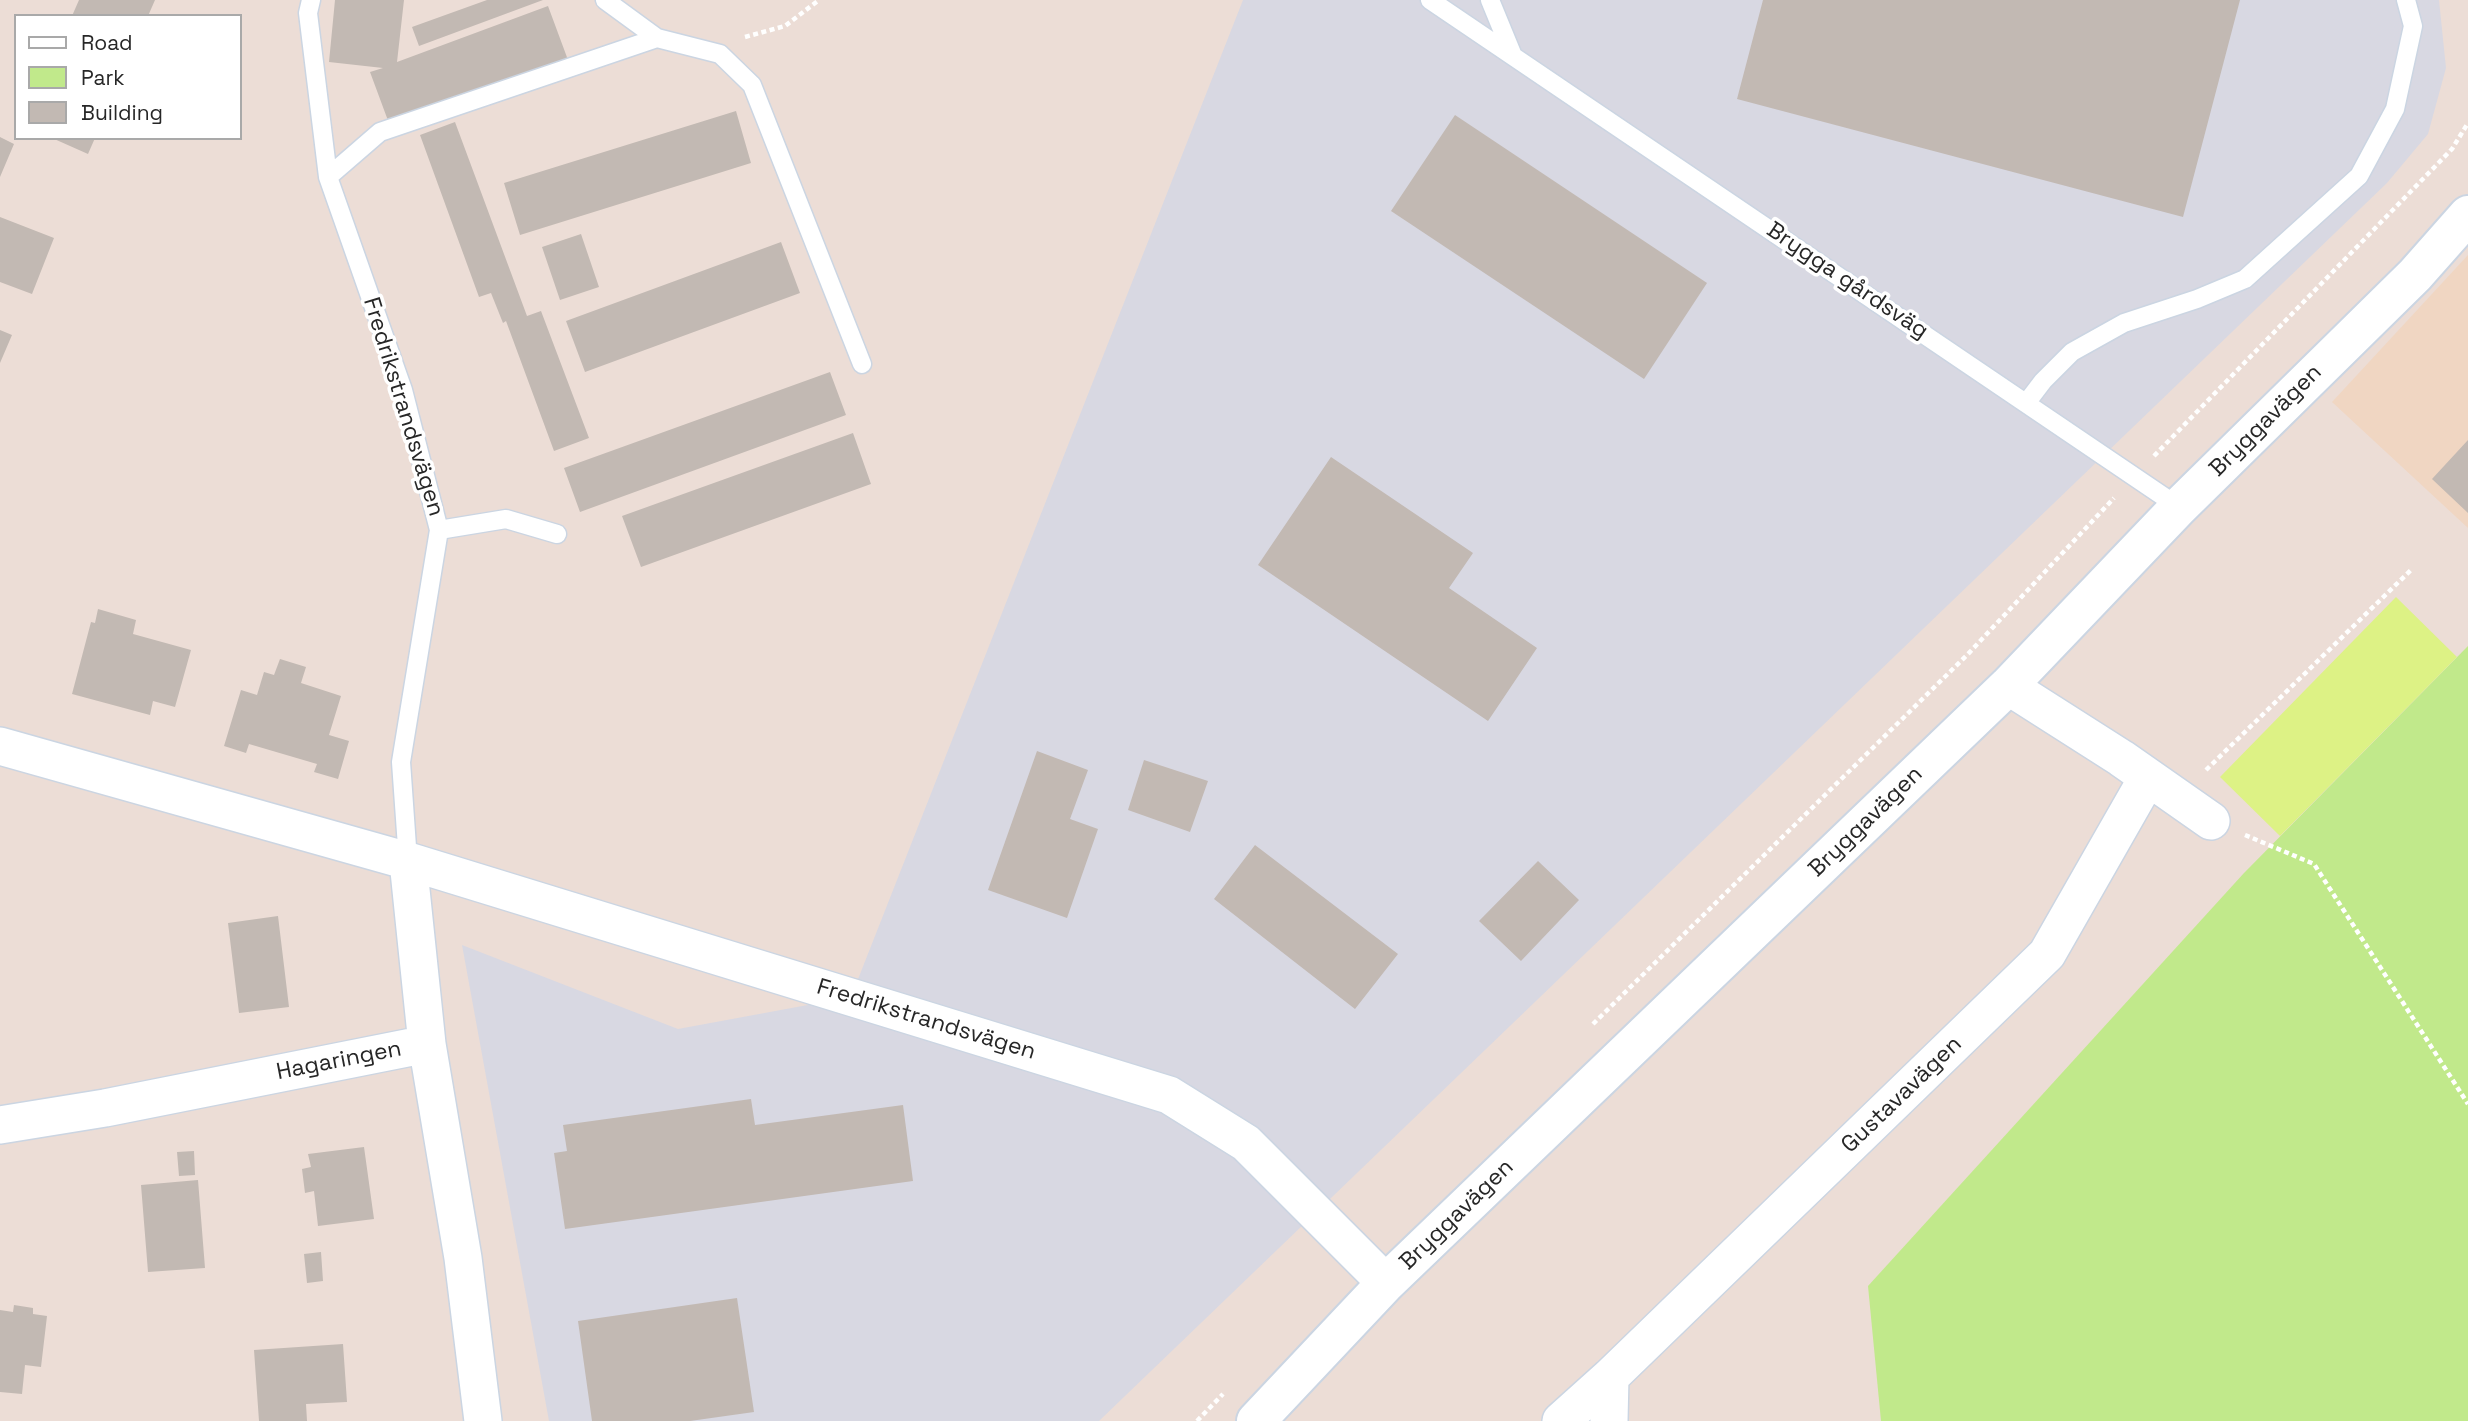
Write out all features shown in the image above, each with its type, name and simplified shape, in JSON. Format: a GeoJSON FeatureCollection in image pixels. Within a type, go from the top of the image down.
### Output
{"type":"FeatureCollection","features":[{"type":"Feature","properties":{"kind":"main road","name":"Bryggavägen"},"geometry":{"type":"LineString","coordinates":[[1256,1421],[1385,1283],[2008,686],[2179,507],[2415,275],[2468,215]]}},
{"type":"Feature","properties":{"kind":"street"},"geometry":{"type":"LineString","coordinates":[[2008,686],[2211,821]]}},
{"type":"Feature","properties":{"kind":"street","name":"Fredrikstrandsvägen"},"geometry":{"type":"LineString","coordinates":[[0,746],[408,861],[1169,1095],[1247,1143],[1385,1283]]}},
{"type":"Feature","properties":{"kind":"street","name":"Gustavavägen"},"geometry":{"type":"LineString","coordinates":[[1561,1421],[1610,1377],[2048,954],[2163,787]]}},
{"type":"Feature","properties":{"kind":"street"},"geometry":{"type":"LineString","coordinates":[[408,861],[426,1044]]}},
{"type":"Feature","properties":{"kind":"street","name":"Hagaringen"},"geometry":{"type":"LineString","coordinates":[[0,1125],[106,1108],[426,1044],[463,1258],[484,1421]]}},
{"type":"Feature","properties":{"kind":"street"},"geometry":{"type":"LineString","coordinates":[[1609,1421],[1610,1377]]}},
{"type":"Feature","properties":{"kind":"lane","name":"Fredrikstrandsvägen"},"geometry":{"type":"LineString","coordinates":[[311,0],[308,13],[328,177],[402,390],[439,530],[401,762],[408,861]]}},
{"type":"Feature","properties":{"kind":"lane"},"geometry":{"type":"LineString","coordinates":[[605,0],[657,38],[720,54],[752,85],[862,364]]}},
{"type":"Feature","properties":{"kind":"lane","name":"Brygga gårdsväg"},"geometry":{"type":"LineString","coordinates":[[1430,0],[2179,507]]}},
{"type":"Feature","properties":{"kind":"lane"},"geometry":{"type":"LineString","coordinates":[[1490,0],[1513,56]]}},
{"type":"Feature","properties":{"kind":"lane"},"geometry":{"type":"LineString","coordinates":[[2027,402],[2043,381],[2072,352],[2124,323],[2197,299],[2245,279],[2359,176],[2395,109],[2413,26],[2406,0]]}},
{"type":"Feature","properties":{"kind":"lane"},"geometry":{"type":"LineString","coordinates":[[328,177],[380,132],[657,38]]}},
{"type":"Feature","properties":{"kind":"lane"},"geometry":{"type":"LineString","coordinates":[[439,530],[506,519],[557,534]]}},
{"type":"Feature","properties":{"kind":"path"},"geometry":{"type":"LineString","coordinates":[[686,46],[723,43],[785,26],[819,0]]}},
{"type":"Feature","properties":{"kind":"path"},"geometry":{"type":"LineString","coordinates":[[1584,1032],[1968,653],[2135,475],[2452,149],[2468,123]]}},
{"type":"Feature","properties":{"kind":"path"},"geometry":{"type":"LineString","coordinates":[[2163,787],[2388,593],[2412,569]]}},
{"type":"Feature","properties":{"kind":"path"},"geometry":{"type":"LineString","coordinates":[[2211,821],[2314,864],[2468,1104]]}},
{"type":"Feature","properties":{"kind":"path"},"geometry":{"type":"LineString","coordinates":[[1197,1421],[1226,1392]]}},
{"type":"Feature","properties":{"kind":"shaded area"},"geometry":{"type":"Polygon","coordinates":[[[1243,0],[2439,0],[2446,68],[2428,134],[2387,183],[1099,1421],[549,1421],[462,945],[678,1029],[851,997],[1243,0]]]}},
{"type":"Feature","properties":{"kind":"shaded area"},"geometry":{"type":"Polygon","coordinates":[[[2468,255],[2468,528],[2332,402],[2468,255]]]}},
{"type":"Feature","properties":{"kind":"green space"},"geometry":{"type":"Polygon","coordinates":[[[2396,597],[2457,657],[2280,836],[2220,777],[2396,597]]]}},
{"type":"Feature","properties":{"kind":"green space"},"geometry":{"type":"Polygon","coordinates":[[[2468,646],[2468,1421],[1881,1421],[1868,1286],[2244,873],[2468,646]]]}},
{"type":"Feature","properties":{"kind":"building"},"geometry":{"type":"Polygon","coordinates":[[[79,0],[155,0],[149,14],[73,14],[79,0]]]}},
{"type":"Feature","properties":{"kind":"building"},"geometry":{"type":"Polygon","coordinates":[[[335,0],[404,0],[397,62],[548,6],[568,60],[390,126],[370,72],[383,68],[329,62],[335,0]]]}},
{"type":"Feature","properties":{"kind":"building"},"geometry":{"type":"Polygon","coordinates":[[[487,0],[543,0],[419,46],[412,27],[487,0]]]}},
{"type":"Feature","properties":{"kind":"building"},"geometry":{"type":"Polygon","coordinates":[[[1763,0],[2240,0],[2183,217],[1737,99],[1763,0]]]}},
{"type":"Feature","properties":{"kind":"building"},"geometry":{"type":"Polygon","coordinates":[[[736,111],[751,163],[520,235],[504,183],[736,111]]]}},
{"type":"Feature","properties":{"kind":"building"},"geometry":{"type":"Polygon","coordinates":[[[1455,115],[1707,283],[1644,379],[1391,211],[1455,115]]]}},
{"type":"Feature","properties":{"kind":"building"},"geometry":{"type":"Polygon","coordinates":[[[455,122],[527,316],[541,311],[589,438],[554,451],[506,321],[503,323],[491,293],[479,297],[420,135],[455,122]]]}},
{"type":"Feature","properties":{"kind":"building"},"geometry":{"type":"Polygon","coordinates":[[[0,137],[14,144],[0,177],[0,137]]]}},
{"type":"Feature","properties":{"kind":"building"},"geometry":{"type":"Polygon","coordinates":[[[56,140],[94,140],[88,154],[56,140]]]}},
{"type":"Feature","properties":{"kind":"building"},"geometry":{"type":"Polygon","coordinates":[[[0,217],[54,238],[32,294],[0,282],[0,217]]]}},
{"type":"Feature","properties":{"kind":"building"},"geometry":{"type":"Polygon","coordinates":[[[581,234],[599,287],[560,300],[542,247],[581,234]]]}},
{"type":"Feature","properties":{"kind":"building"},"geometry":{"type":"Polygon","coordinates":[[[781,242],[800,293],[585,372],[566,321],[781,242]]]}},
{"type":"Feature","properties":{"kind":"building"},"geometry":{"type":"Polygon","coordinates":[[[0,330],[12,335],[0,363],[0,330]]]}},
{"type":"Feature","properties":{"kind":"building"},"geometry":{"type":"Polygon","coordinates":[[[830,372],[846,415],[580,512],[564,468],[830,372]]]}},
{"type":"Feature","properties":{"kind":"building"},"geometry":{"type":"Polygon","coordinates":[[[853,433],[871,484],[641,567],[622,516],[853,433]]]}},
{"type":"Feature","properties":{"kind":"building"},"geometry":{"type":"Polygon","coordinates":[[[2468,440],[2468,513],[2432,479],[2468,440]]]}},
{"type":"Feature","properties":{"kind":"building"},"geometry":{"type":"Polygon","coordinates":[[[1331,457],[1473,553],[1449,588],[1537,648],[1488,721],[1258,565],[1331,457]]]}},
{"type":"Feature","properties":{"kind":"building"},"geometry":{"type":"Polygon","coordinates":[[[98,609],[136,620],[133,634],[191,650],[175,707],[153,701],[150,715],[72,694],[91,622],[95,623],[98,609]]]}},
{"type":"Feature","properties":{"kind":"building"},"geometry":{"type":"Polygon","coordinates":[[[280,659],[306,667],[301,683],[341,696],[329,735],[349,741],[338,779],[314,772],[317,764],[249,744],[246,753],[224,746],[241,690],[257,695],[264,672],[274,675],[280,659]]]}},
{"type":"Feature","properties":{"kind":"building"},"geometry":{"type":"Polygon","coordinates":[[[1037,751],[1088,770],[1070,819],[1098,829],[1067,918],[988,890],[1037,751]]]}},
{"type":"Feature","properties":{"kind":"building"},"geometry":{"type":"Polygon","coordinates":[[[1144,760],[1208,781],[1190,832],[1128,810],[1144,760]]]}},
{"type":"Feature","properties":{"kind":"building"},"geometry":{"type":"Polygon","coordinates":[[[1255,845],[1398,954],[1355,1009],[1214,899],[1255,845]]]}},
{"type":"Feature","properties":{"kind":"building"},"geometry":{"type":"Polygon","coordinates":[[[1538,861],[1579,900],[1521,961],[1479,921],[1538,861]]]}},
{"type":"Feature","properties":{"kind":"building"},"geometry":{"type":"Polygon","coordinates":[[[278,916],[289,1007],[239,1013],[228,923],[278,916]]]}},
{"type":"Feature","properties":{"kind":"building"},"geometry":{"type":"Polygon","coordinates":[[[751,1099],[755,1125],[903,1105],[913,1181],[565,1229],[554,1153],[567,1151],[563,1125],[751,1099]]]}},
{"type":"Feature","properties":{"kind":"building"},"geometry":{"type":"Polygon","coordinates":[[[364,1147],[374,1219],[318,1226],[314,1191],[305,1193],[302,1169],[311,1167],[308,1154],[364,1147]]]}},
{"type":"Feature","properties":{"kind":"building"},"geometry":{"type":"Polygon","coordinates":[[[194,1151],[195,1175],[179,1176],[177,1152],[194,1151]]]}},
{"type":"Feature","properties":{"kind":"building"},"geometry":{"type":"Polygon","coordinates":[[[198,1180],[205,1268],[148,1272],[141,1185],[198,1180]]]}},
{"type":"Feature","properties":{"kind":"building"},"geometry":{"type":"Polygon","coordinates":[[[321,1252],[323,1281],[307,1283],[304,1254],[321,1252]]]}},
{"type":"Feature","properties":{"kind":"building"},"geometry":{"type":"Polygon","coordinates":[[[737,1298],[754,1412],[690,1421],[592,1421],[578,1321],[737,1298]]]}},
{"type":"Feature","properties":{"kind":"building"},"geometry":{"type":"Polygon","coordinates":[[[14,1305],[33,1308],[33,1314],[47,1316],[41,1367],[25,1365],[22,1394],[0,1392],[0,1310],[13,1312],[14,1305]]]}},
{"type":"Feature","properties":{"kind":"building"},"geometry":{"type":"Polygon","coordinates":[[[343,1344],[347,1402],[306,1404],[307,1421],[259,1421],[254,1350],[343,1344]]]}}]}
